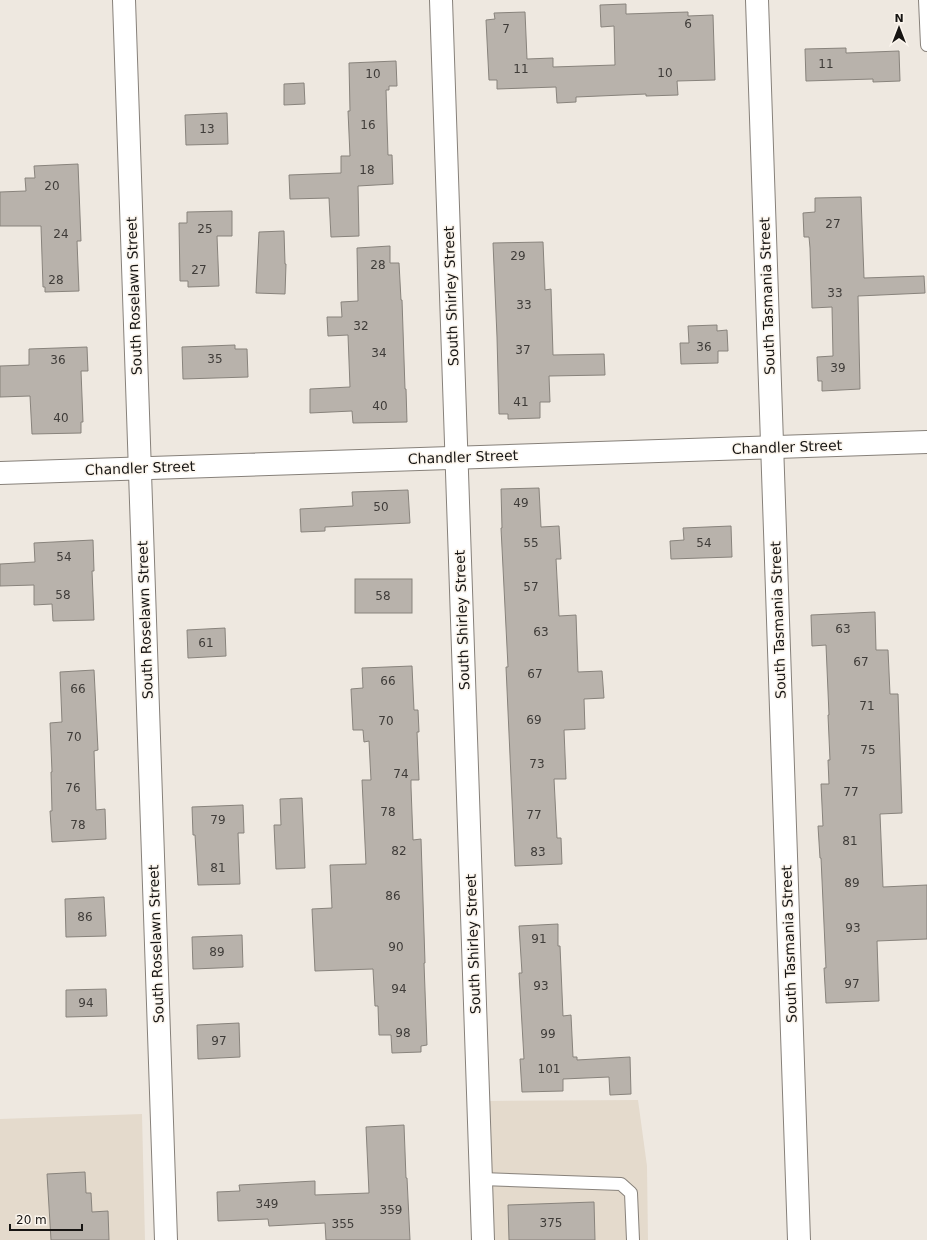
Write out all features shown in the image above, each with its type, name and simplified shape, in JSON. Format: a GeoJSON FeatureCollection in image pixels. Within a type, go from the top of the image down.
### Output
{"type":"FeatureCollection","features":[{"type":"Feature","properties":{"kind":"street","name":"South Roselawn Street"},"geometry":{"type":"LineString","coordinates":[[124,0],[166,1240]]}},
{"type":"Feature","properties":{"kind":"street","name":"South Shirley Street"},"geometry":{"type":"LineString","coordinates":[[440,0],[483,1240]]}},
{"type":"Feature","properties":{"kind":"street","name":"South Tasmania Street"},"geometry":{"type":"LineString","coordinates":[[757,0],[799,1240]]}},
{"type":"Feature","properties":{"kind":"street","name":"Chandler Street"},"geometry":{"type":"LineString","coordinates":[[0,473],[927,442]]}},
{"type":"Feature","properties":{"kind":"lane"},"geometry":{"type":"LineString","coordinates":[[926,0],[927,45]]}},
{"type":"Feature","properties":{"kind":"lane"},"geometry":{"type":"LineString","coordinates":[[481,1179],[621,1184],[631,1193],[633,1240]]}},
{"type":"Feature","properties":{"kind":"shaded area"},"geometry":{"type":"Polygon","coordinates":[[[638,1100],[647,1166],[648,1240],[494,1240],[488,1101],[638,1100]]]}},
{"type":"Feature","properties":{"kind":"shaded area"},"geometry":{"type":"Polygon","coordinates":[[[142,1114],[145,1240],[0,1240],[0,1119],[142,1114]]]}},
{"type":"Feature","properties":{"kind":"building"},"geometry":{"type":"Polygon","coordinates":[[[626,4],[626,14],[688,12],[688,16],[713,15],[715,80],[677,81],[678,95],[646,96],[646,94],[576,97],[576,102],[557,103],[556,87],[497,89],[497,80],[489,80],[486,20],[495,19],[494,13],[525,12],[527,59],[553,58],[553,67],[615,65],[614,26],[601,27],[600,5],[626,4]]]}},
{"type":"Feature","properties":{"kind":"building"},"geometry":{"type":"Polygon","coordinates":[[[846,48],[846,53],[899,51],[900,81],[873,82],[873,79],[806,81],[805,49],[846,48]]]}},
{"type":"Feature","properties":{"kind":"building"},"geometry":{"type":"Polygon","coordinates":[[[396,61],[397,86],[389,86],[389,90],[386,90],[388,155],[392,155],[393,184],[358,186],[359,236],[331,237],[329,198],[290,199],[289,175],[341,173],[341,156],[350,156],[348,111],[350,111],[349,63],[396,61]]]}},
{"type":"Feature","properties":{"kind":"building"},"geometry":{"type":"Polygon","coordinates":[[[304,83],[305,104],[284,105],[284,84],[304,83]]]}},
{"type":"Feature","properties":{"kind":"building"},"geometry":{"type":"Polygon","coordinates":[[[227,113],[228,144],[186,145],[185,115],[227,113]]]}},
{"type":"Feature","properties":{"kind":"building"},"geometry":{"type":"Polygon","coordinates":[[[78,164],[81,241],[77,241],[79,291],[45,292],[45,287],[43,287],[41,226],[0,226],[0,192],[26,191],[25,178],[35,178],[34,166],[78,164]]]}},
{"type":"Feature","properties":{"kind":"building"},"geometry":{"type":"Polygon","coordinates":[[[861,197],[864,278],[924,276],[925,293],[858,296],[860,389],[822,391],[822,381],[818,381],[817,357],[833,356],[832,307],[812,308],[809,237],[804,237],[803,213],[815,212],[815,198],[861,197]]]}},
{"type":"Feature","properties":{"kind":"building"},"geometry":{"type":"Polygon","coordinates":[[[232,211],[232,236],[217,236],[219,286],[188,287],[188,281],[180,281],[179,223],[187,223],[187,212],[232,211]]]}},
{"type":"Feature","properties":{"kind":"building"},"geometry":{"type":"Polygon","coordinates":[[[284,231],[286,264],[285,294],[256,293],[259,232],[284,231]]]}},
{"type":"Feature","properties":{"kind":"building"},"geometry":{"type":"Polygon","coordinates":[[[543,242],[545,290],[551,289],[553,355],[604,354],[605,375],[549,376],[550,402],[540,402],[540,418],[508,419],[508,414],[499,414],[493,243],[543,242]]]}},
{"type":"Feature","properties":{"kind":"building"},"geometry":{"type":"Polygon","coordinates":[[[390,246],[390,263],[399,263],[407,422],[353,423],[352,411],[310,413],[310,389],[350,387],[348,335],[328,336],[327,317],[342,317],[341,302],[358,301],[357,248],[390,246]]]}},
{"type":"Feature","properties":{"kind":"building"},"geometry":{"type":"Polygon","coordinates":[[[717,325],[717,331],[727,330],[728,351],[718,351],[718,363],[681,364],[680,343],[689,343],[688,326],[717,325]]]}},
{"type":"Feature","properties":{"kind":"building"},"geometry":{"type":"Polygon","coordinates":[[[235,345],[235,349],[247,349],[248,377],[183,379],[182,347],[235,345]]]}},
{"type":"Feature","properties":{"kind":"building"},"geometry":{"type":"Polygon","coordinates":[[[87,347],[88,371],[81,371],[83,422],[81,422],[81,433],[32,434],[30,396],[0,397],[0,366],[29,365],[29,349],[87,347]]]}},
{"type":"Feature","properties":{"kind":"building"},"geometry":{"type":"Polygon","coordinates":[[[539,488],[541,527],[559,526],[561,559],[556,559],[559,616],[576,615],[578,672],[602,671],[604,698],[584,699],[585,729],[564,730],[566,779],[554,779],[557,838],[561,838],[562,864],[515,866],[506,667],[508,667],[501,528],[501,489],[539,488]]]}},
{"type":"Feature","properties":{"kind":"building"},"geometry":{"type":"Polygon","coordinates":[[[408,490],[410,523],[325,527],[325,531],[301,532],[300,509],[353,506],[352,492],[408,490]]]}},
{"type":"Feature","properties":{"kind":"building"},"geometry":{"type":"Polygon","coordinates":[[[731,526],[732,557],[671,559],[670,541],[684,540],[683,528],[731,526]]]}},
{"type":"Feature","properties":{"kind":"building"},"geometry":{"type":"Polygon","coordinates":[[[93,540],[94,571],[92,571],[94,620],[53,621],[52,604],[34,605],[34,585],[0,586],[0,564],[35,562],[34,543],[93,540]]]}},
{"type":"Feature","properties":{"kind":"building"},"geometry":{"type":"Polygon","coordinates":[[[355,579],[412,579],[412,613],[355,613],[355,579]]]}},
{"type":"Feature","properties":{"kind":"building"},"geometry":{"type":"Polygon","coordinates":[[[875,612],[876,650],[888,650],[890,694],[898,694],[902,813],[880,814],[883,887],[927,885],[927,939],[877,941],[879,1001],[826,1003],[824,968],[826,968],[818,826],[823,826],[821,784],[829,784],[829,715],[826,645],[812,646],[811,615],[875,612]]]}},
{"type":"Feature","properties":{"kind":"building"},"geometry":{"type":"Polygon","coordinates":[[[225,628],[226,656],[188,658],[187,630],[225,628]]]}},
{"type":"Feature","properties":{"kind":"building"},"geometry":{"type":"Polygon","coordinates":[[[412,666],[414,710],[418,710],[419,732],[417,732],[419,780],[411,780],[413,840],[421,839],[427,1045],[421,1046],[421,1052],[392,1053],[391,1035],[379,1035],[378,1006],[375,1006],[373,969],[315,971],[312,909],[332,908],[330,865],[366,864],[362,780],[371,780],[369,741],[364,742],[363,730],[353,730],[351,689],[363,688],[362,668],[412,666]]]}},
{"type":"Feature","properties":{"kind":"building"},"geometry":{"type":"Polygon","coordinates":[[[94,670],[98,750],[94,751],[96,810],[105,809],[106,839],[52,842],[50,811],[52,811],[52,772],[50,723],[62,722],[60,672],[94,670]]]}},
{"type":"Feature","properties":{"kind":"building"},"geometry":{"type":"Polygon","coordinates":[[[302,798],[305,868],[276,869],[274,825],[281,825],[280,799],[302,798]]]}},
{"type":"Feature","properties":{"kind":"building"},"geometry":{"type":"Polygon","coordinates":[[[243,805],[244,833],[238,833],[240,884],[198,885],[192,807],[243,805]]]}},
{"type":"Feature","properties":{"kind":"building"},"geometry":{"type":"Polygon","coordinates":[[[104,897],[106,936],[66,937],[65,899],[104,897]]]}},
{"type":"Feature","properties":{"kind":"building"},"geometry":{"type":"Polygon","coordinates":[[[558,924],[563,1016],[571,1015],[573,1057],[577,1057],[577,1060],[630,1057],[631,1094],[610,1095],[609,1077],[563,1079],[563,1091],[522,1092],[520,1059],[524,1059],[519,973],[522,973],[519,926],[558,924]]]}},
{"type":"Feature","properties":{"kind":"building"},"geometry":{"type":"Polygon","coordinates":[[[242,935],[243,967],[193,969],[192,937],[242,935]]]}},
{"type":"Feature","properties":{"kind":"building"},"geometry":{"type":"Polygon","coordinates":[[[106,989],[107,1016],[66,1017],[66,990],[106,989]]]}},
{"type":"Feature","properties":{"kind":"building"},"geometry":{"type":"Polygon","coordinates":[[[239,1023],[240,1057],[198,1059],[197,1025],[239,1023]]]}},
{"type":"Feature","properties":{"kind":"building"},"geometry":{"type":"Polygon","coordinates":[[[404,1125],[410,1240],[326,1240],[325,1223],[269,1226],[268,1219],[218,1221],[217,1192],[240,1191],[239,1185],[315,1181],[315,1195],[369,1193],[366,1127],[404,1125]]]}},
{"type":"Feature","properties":{"kind":"building"},"geometry":{"type":"Polygon","coordinates":[[[85,1172],[86,1193],[91,1193],[92,1212],[108,1211],[109,1240],[51,1240],[47,1174],[85,1172]]]}},
{"type":"Feature","properties":{"kind":"building"},"geometry":{"type":"Polygon","coordinates":[[[594,1202],[595,1240],[509,1240],[508,1205],[594,1202]]]}}]}
